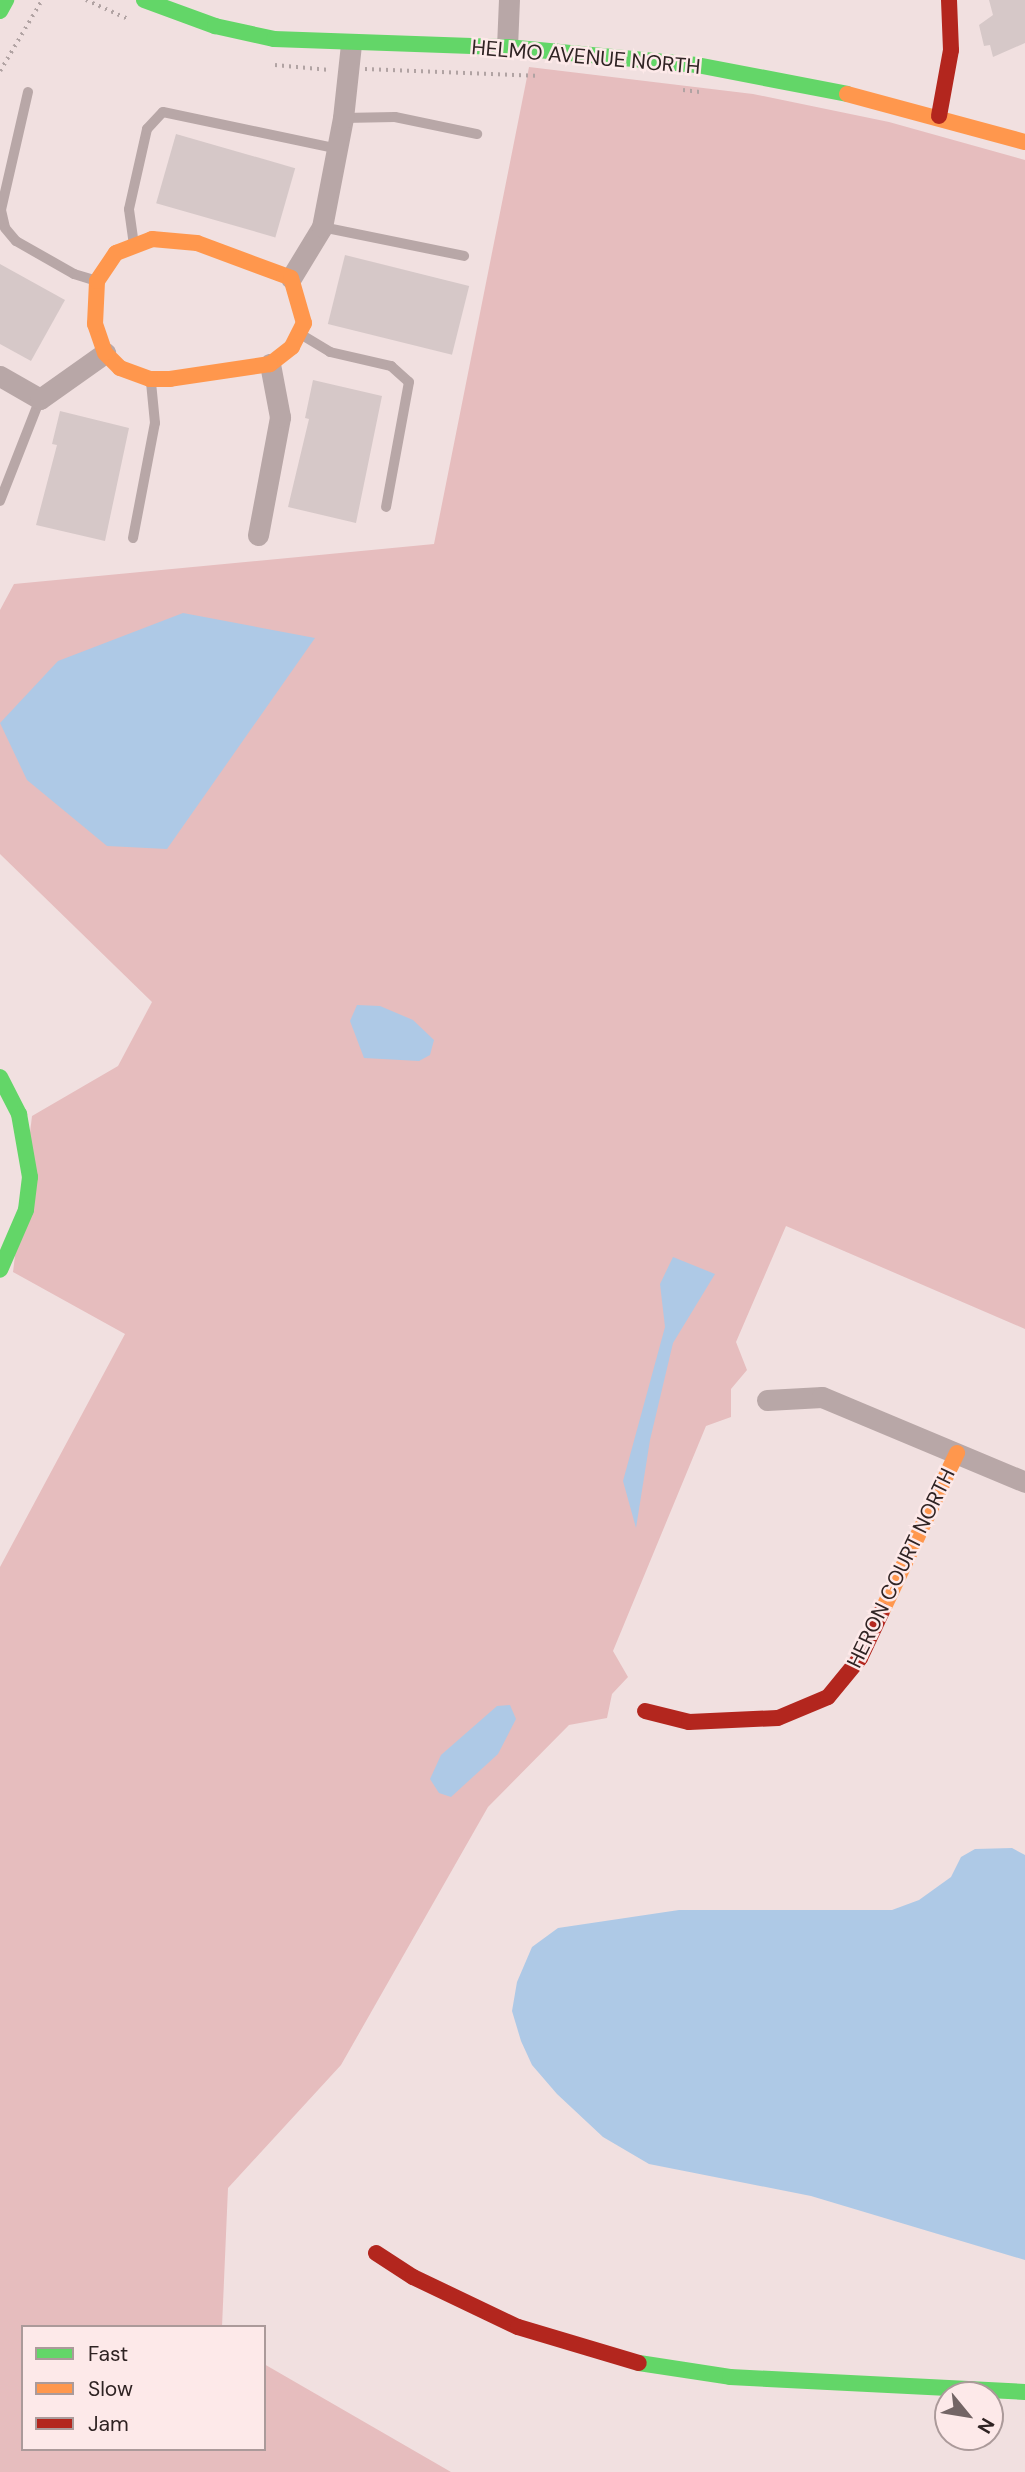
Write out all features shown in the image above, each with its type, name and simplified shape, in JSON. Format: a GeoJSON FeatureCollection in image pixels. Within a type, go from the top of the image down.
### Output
{"type":"FeatureCollection","features":[{"type":"Feature","properties":{"kind":"street"},"geometry":{"type":"LineString","coordinates":[[0,11],[6,0]]}},
{"type":"Feature","properties":{"kind":"street","name":"HELMO AVENUE NORTH"},"geometry":{"type":"LineString","coordinates":[[144,0],[215,26],[262,37],[351,44],[507,47],[697,65],[939,116],[1025,142]]}},
{"type":"Feature","properties":{"kind":"street"},"geometry":{"type":"LineString","coordinates":[[507,47],[509,0]]}},
{"type":"Feature","properties":{"kind":"street"},"geometry":{"type":"LineString","coordinates":[[939,116],[951,50],[949,0]]}},
{"type":"Feature","properties":{"kind":"street"},"geometry":{"type":"LineString","coordinates":[[291,278],[322,227],[343,118],[351,44]]}},
{"type":"Feature","properties":{"kind":"street"},"geometry":{"type":"LineString","coordinates":[[152,239],[197,243],[291,278],[303,309],[299,334],[292,348],[270,364],[150,379],[120,368],[104,353],[95,324],[97,281],[116,253],[134,245],[152,239]]}},
{"type":"Feature","properties":{"kind":"street"},"geometry":{"type":"LineString","coordinates":[[0,376],[40,400],[104,353]]}},
{"type":"Feature","properties":{"kind":"street"},"geometry":{"type":"LineString","coordinates":[[258,535],[280,417],[270,364]]}},
{"type":"Feature","properties":{"kind":"street"},"geometry":{"type":"LineString","coordinates":[[0,1077],[19,1114],[30,1177],[26,1210],[0,1270]]}},
{"type":"Feature","properties":{"kind":"street"},"geometry":{"type":"LineString","coordinates":[[766,1400],[822,1396],[1025,1482]]}},
{"type":"Feature","properties":{"kind":"street","name":"HERON COURT NORTH"},"geometry":{"type":"LineString","coordinates":[[645,1711],[689,1722],[778,1718],[828,1697],[860,1658],[957,1453]]}},
{"type":"Feature","properties":{"kind":"street"},"geometry":{"type":"LineString","coordinates":[[376,2253],[413,2277],[518,2328],[622,2360],[730,2377],[1025,2392]]}},
{"type":"Feature","properties":{"kind":"lane"},"geometry":{"type":"LineString","coordinates":[[28,92],[1,210],[5,228],[16,241],[51,261],[97,281]]}},
{"type":"Feature","properties":{"kind":"lane"},"geometry":{"type":"LineString","coordinates":[[134,245],[129,209],[147,128],[163,112],[338,149]]}},
{"type":"Feature","properties":{"kind":"lane"},"geometry":{"type":"LineString","coordinates":[[343,118],[395,117],[477,134]]}},
{"type":"Feature","properties":{"kind":"lane"},"geometry":{"type":"LineString","coordinates":[[322,227],[464,256]]}},
{"type":"Feature","properties":{"kind":"lane"},"geometry":{"type":"LineString","coordinates":[[299,334],[330,352],[391,366],[409,382],[386,507]]}},
{"type":"Feature","properties":{"kind":"lane"},"geometry":{"type":"LineString","coordinates":[[133,538],[155,423],[150,379]]}},
{"type":"Feature","properties":{"kind":"lane"},"geometry":{"type":"LineString","coordinates":[[0,501],[40,400]]}},
{"type":"Feature","properties":{"kind":"path"},"geometry":{"type":"LineString","coordinates":[[0,71],[42,0]]}},
{"type":"Feature","properties":{"kind":"path"},"geometry":{"type":"LineString","coordinates":[[367,69],[549,77]]}},
{"type":"Feature","properties":{"kind":"path"},"geometry":{"type":"LineString","coordinates":[[670,88],[706,93]]}},
{"type":"Feature","properties":{"kind":"shaded area"},"geometry":{"type":"Polygon","coordinates":[[[529,67],[753,94],[889,122],[1025,160],[1025,1329],[786,1226],[736,1342],[747,1370],[731,1389],[731,1417],[706,1426],[613,1651],[628,1677],[612,1694],[607,1718],[569,1725],[488,1807],[341,2065],[228,2188],[222,2325],[21,2325],[21,2451],[266,2451],[266,2365],[451,2472],[0,2472],[0,1567],[125,1334],[13,1272],[32,1116],[118,1066],[152,1002],[0,854],[0,610],[14,584],[434,544],[529,67]]]}},
{"type":"Feature","properties":{"kind":"water"},"geometry":{"type":"Polygon","coordinates":[[[183,613],[315,638],[167,849],[107,846],[27,780],[0,723],[58,661],[183,613]]]}},
{"type":"Feature","properties":{"kind":"water"},"geometry":{"type":"Polygon","coordinates":[[[357,1005],[380,1006],[413,1020],[434,1040],[430,1055],[419,1061],[364,1058],[350,1021],[357,1005]]]}},
{"type":"Feature","properties":{"kind":"water"},"geometry":{"type":"Polygon","coordinates":[[[673,1257],[715,1274],[673,1343],[650,1440],[636,1528],[623,1481],[665,1327],[660,1284],[673,1257]]]}},
{"type":"Feature","properties":{"kind":"water"},"geometry":{"type":"Polygon","coordinates":[[[510,1705],[516,1719],[498,1754],[451,1797],[439,1793],[430,1779],[441,1755],[497,1706],[510,1705]]]}},
{"type":"Feature","properties":{"kind":"water"},"geometry":{"type":"Polygon","coordinates":[[[1012,1848],[1025,1855],[1025,2260],[811,2196],[649,2164],[603,2137],[557,2094],[532,2065],[521,2041],[512,2011],[517,1982],[532,1947],[558,1928],[679,1910],[892,1910],[919,1900],[951,1877],[961,1857],[975,1849],[1012,1848]]]}},
{"type":"Feature","properties":{"kind":"building"},"geometry":{"type":"Polygon","coordinates":[[[989,0],[1025,0],[1025,43],[993,57],[990,45],[984,46],[979,25],[993,15],[989,0]]]}},
{"type":"Feature","properties":{"kind":"building"},"geometry":{"type":"Polygon","coordinates":[[[176,134],[295,168],[275,237],[156,203],[176,134]]]}},
{"type":"Feature","properties":{"kind":"building"},"geometry":{"type":"Polygon","coordinates":[[[345,255],[469,286],[452,355],[328,324],[345,255]]]}},
{"type":"Feature","properties":{"kind":"building"},"geometry":{"type":"Polygon","coordinates":[[[0,264],[65,300],[31,361],[0,344],[0,264]]]}},
{"type":"Feature","properties":{"kind":"building"},"geometry":{"type":"Polygon","coordinates":[[[313,380],[382,396],[356,523],[288,507],[309,419],[305,418],[313,380]]]}},
{"type":"Feature","properties":{"kind":"building"},"geometry":{"type":"Polygon","coordinates":[[[60,411],[129,428],[105,541],[36,525],[57,445],[52,444],[60,411]]]}},
{"type":"Feature","properties":{"kind":"traffic: fast"},"geometry":{"type":"LineString","coordinates":[[0,11],[6,0]]}},
{"type":"Feature","properties":{"kind":"traffic: fast"},"geometry":{"type":"LineString","coordinates":[[144,0],[215,26],[274,39],[507,47],[697,65],[847,94]]}},
{"type":"Feature","properties":{"kind":"traffic: fast"},"geometry":{"type":"LineString","coordinates":[[0,1077],[19,1114],[30,1177],[26,1210],[0,1270]]}},
{"type":"Feature","properties":{"kind":"traffic: fast"},"geometry":{"type":"LineString","coordinates":[[639,2363],[730,2377],[1025,2392]]}},
{"type":"Feature","properties":{"kind":"traffic: slow"},"geometry":{"type":"LineString","coordinates":[[847,94],[1025,142]]}},
{"type":"Feature","properties":{"kind":"traffic: slow"},"geometry":{"type":"LineString","coordinates":[[152,239],[197,243],[291,278],[304,323],[292,347],[270,364],[170,379],[150,379],[120,368],[105,353],[95,324],[97,281],[116,253],[152,239]]}},
{"type":"Feature","properties":{"kind":"traffic: slow"},"geometry":{"type":"LineString","coordinates":[[882,1611],[957,1453]]}},
{"type":"Feature","properties":{"kind":"traffic: jam"},"geometry":{"type":"LineString","coordinates":[[939,116],[951,50],[949,0]]}},
{"type":"Feature","properties":{"kind":"traffic: jam"},"geometry":{"type":"LineString","coordinates":[[645,1711],[689,1722],[778,1718],[828,1697],[860,1658],[882,1611]]}},
{"type":"Feature","properties":{"kind":"traffic: jam"},"geometry":{"type":"LineString","coordinates":[[376,2253],[413,2277],[518,2327],[639,2363]]}}]}
